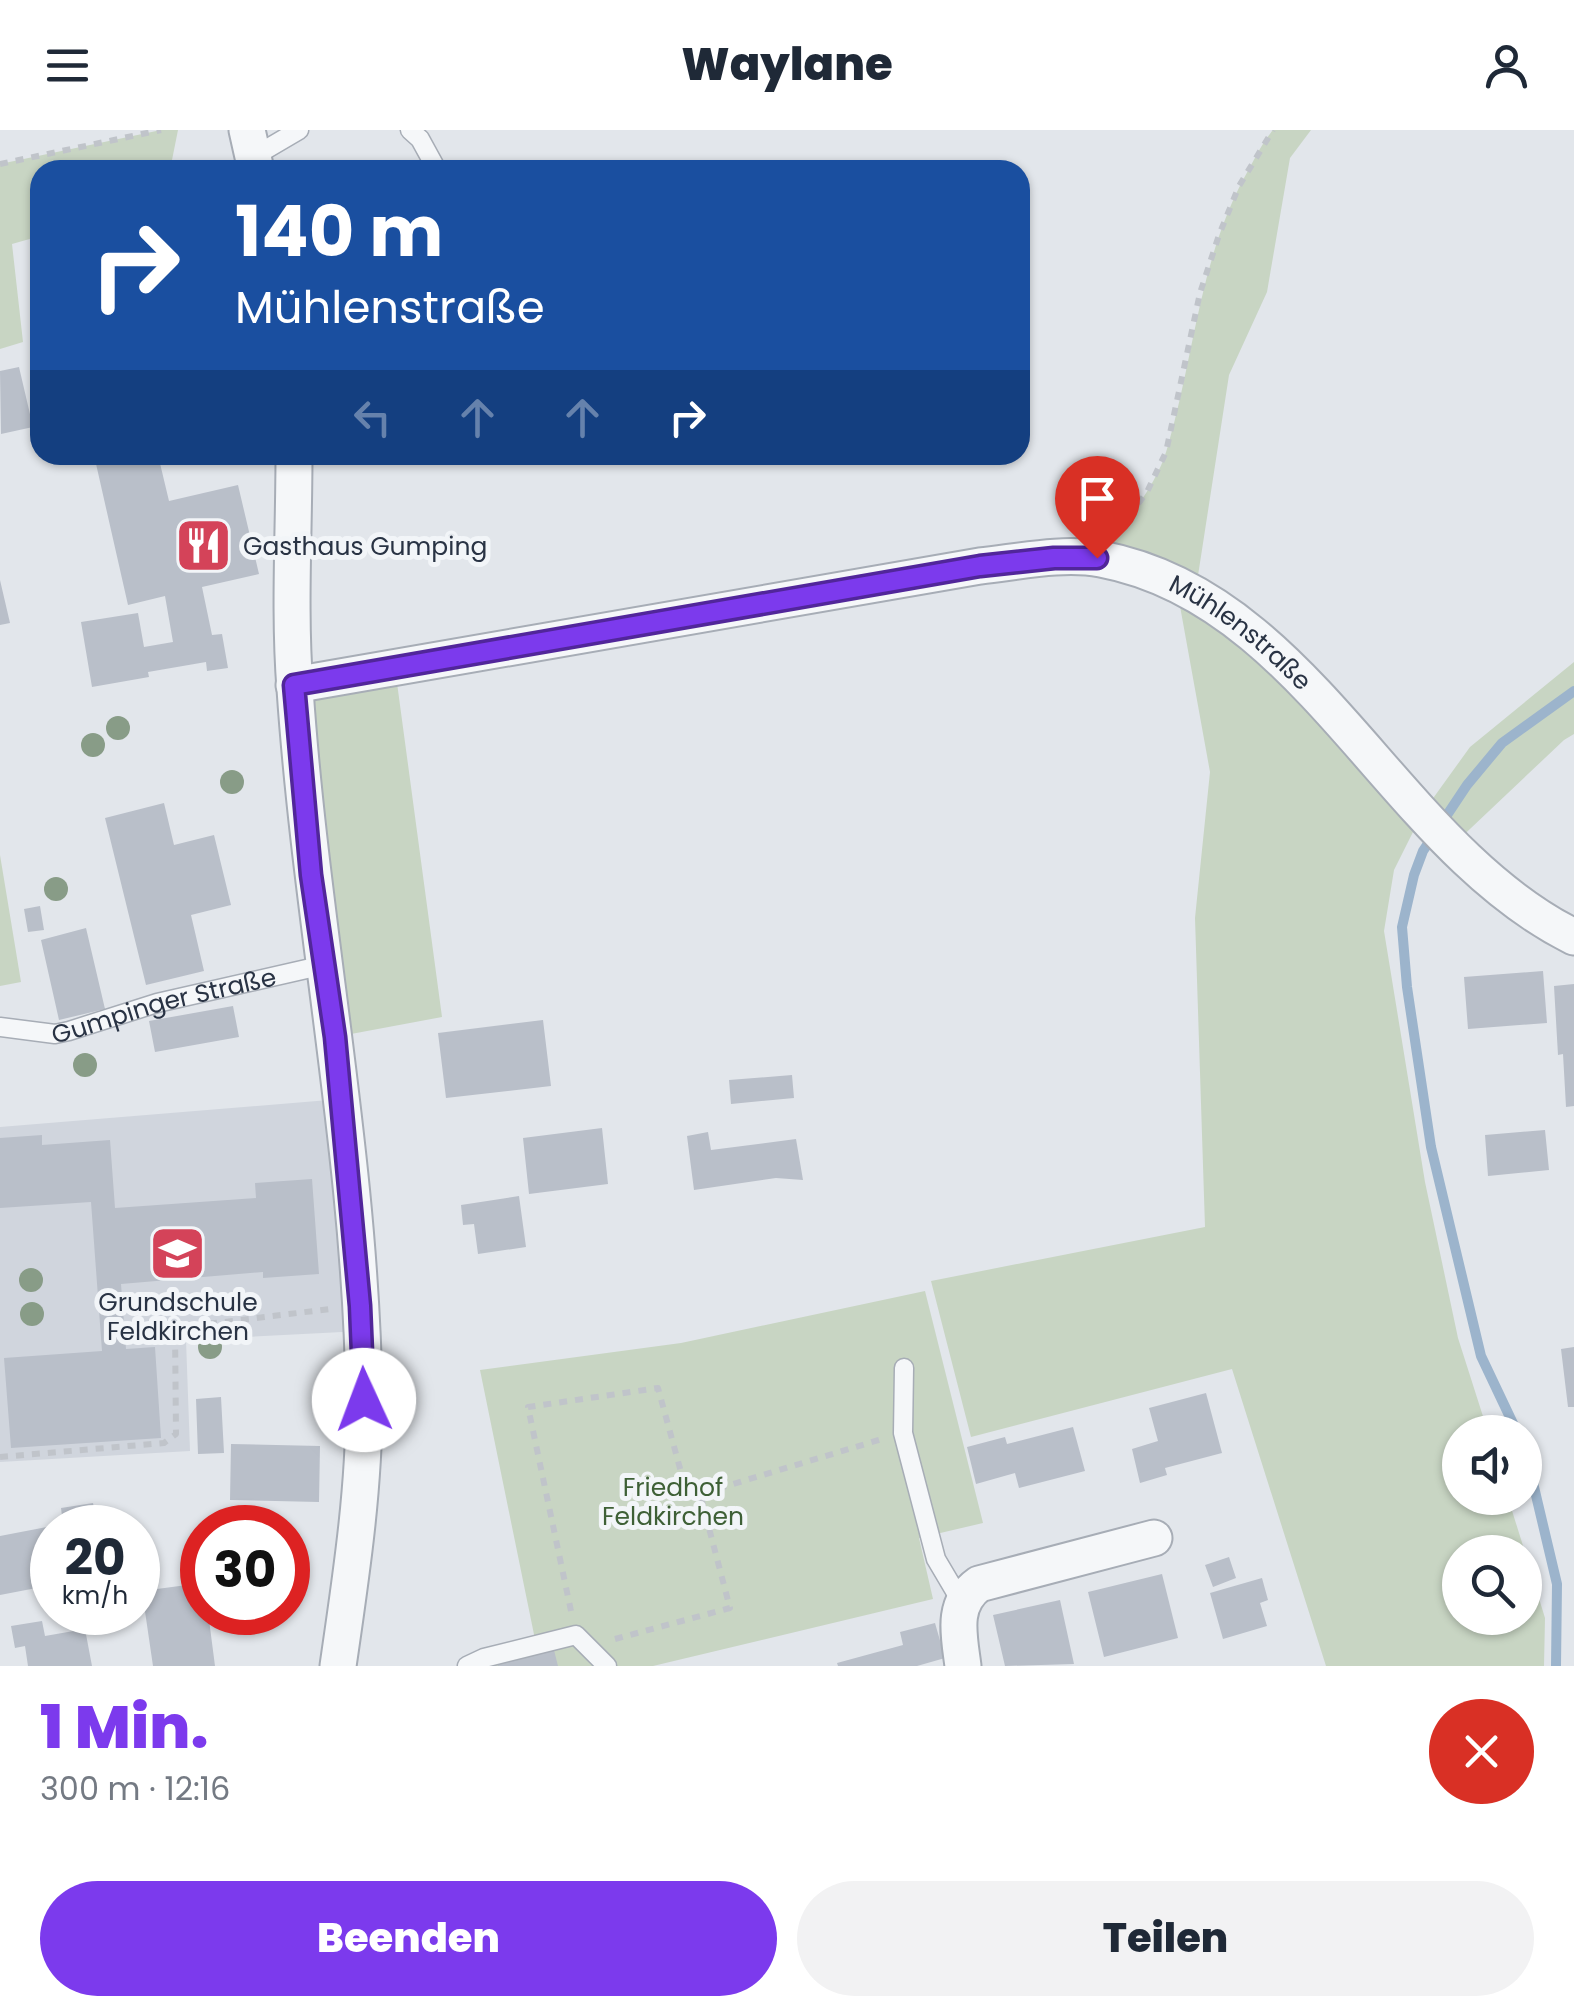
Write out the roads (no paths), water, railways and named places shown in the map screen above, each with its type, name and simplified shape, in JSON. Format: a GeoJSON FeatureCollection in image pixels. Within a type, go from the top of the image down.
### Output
{"type":"FeatureCollection","features":[{"type":"Feature","properties":{"kind":"street"},"geometry":{"type":"LineString","coordinates":[[294,465],[294,685],[311,875],[335,1037],[360,1306],[364,1400],[359,1485],[338,1666]]}},
{"type":"Feature","properties":{"kind":"street","name":"Mühlenstraße"},"geometry":{"type":"LineString","coordinates":[[294,685],[980,566],[1097,558],[1176,584],[1224,613],[1310,690],[1452,846],[1523,906],[1574,937]]}},
{"type":"Feature","properties":{"kind":"street"},"geometry":{"type":"LineString","coordinates":[[963,1666],[958,1636],[962,1603],[979,1584],[1154,1538]]}},
{"type":"Feature","properties":{"kind":"lane"},"geometry":{"type":"LineString","coordinates":[[252,152],[299,130]]}},
{"type":"Feature","properties":{"kind":"lane"},"geometry":{"type":"LineString","coordinates":[[410,130],[431,160]]}},
{"type":"Feature","properties":{"kind":"lane","name":"Gumpinger Straße"},"geometry":{"type":"LineString","coordinates":[[0,1026],[54,1034],[157,1003],[324,965]]}},
{"type":"Feature","properties":{"kind":"lane"},"geometry":{"type":"LineString","coordinates":[[904,1368],[903,1433],[936,1559],[962,1603]]}},
{"type":"Feature","properties":{"kind":"lane"},"geometry":{"type":"LineString","coordinates":[[467,1666],[501,1653],[582,1641],[607,1666]]}},
{"type":"Feature","properties":{"kind":"waterway"},"geometry":{"type":"LineString","coordinates":[[1509,1415],[1481,1356],[1431,1147],[1402,927],[1423,851],[1467,785],[1502,743],[1574,691]]}},
{"type":"Feature","properties":{"kind":"waterway"},"geometry":{"type":"LineString","coordinates":[[1541,1515],[1557,1584],[1556,1666]]}},
{"type":"Feature","properties":{"kind":"place","name":"Gasthaus Gumping"},"geometry":{"type":"Point","coordinates":[204,546]}},
{"type":"Feature","properties":{"kind":"place","name":"Grundschule Feldkirchen"},"geometry":{"type":"Point","coordinates":[178,1253]}},
{"type":"Feature","properties":{"kind":"park label","name":"Friedhof Feldkirchen"},"geometry":{"type":"Point","coordinates":[673,1502]}}]}
